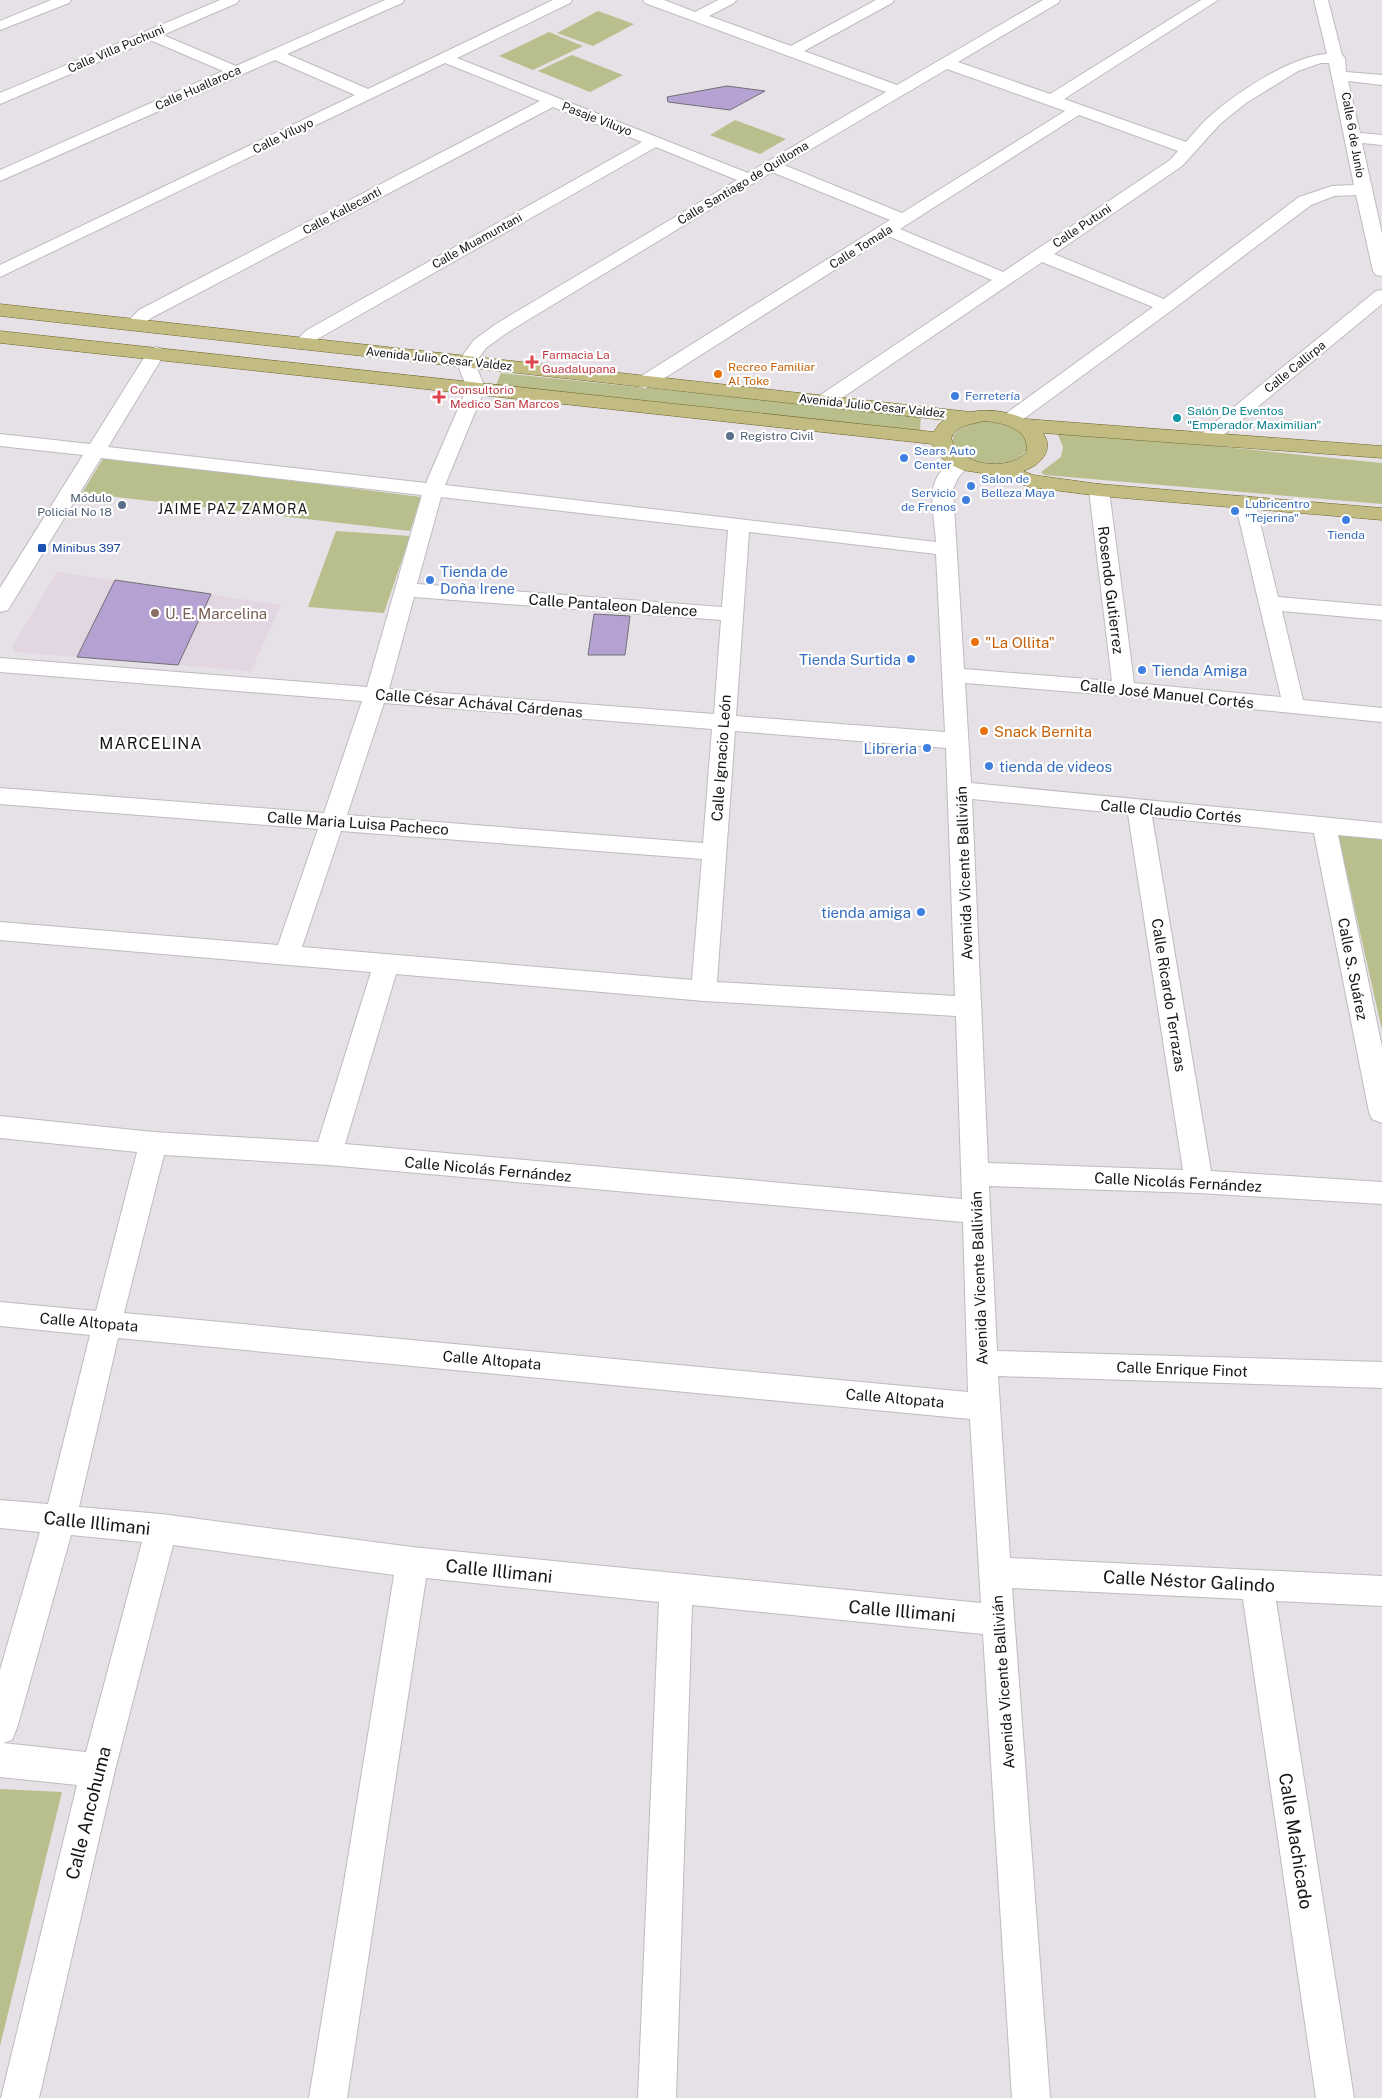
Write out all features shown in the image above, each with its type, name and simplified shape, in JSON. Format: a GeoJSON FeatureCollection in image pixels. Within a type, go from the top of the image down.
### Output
{"type":"FeatureCollection","features":[{"type":"Feature","properties":{"kind":"main road","name":"Avenida Julio Cesar Valdez"},"geometry":{"type":"LineString","coordinates":[[0,310],[968,417]]}},
{"type":"Feature","properties":{"kind":"main road","name":"Avenida Julio Cesar Valdez"},"geometry":{"type":"LineString","coordinates":[[0,337],[941,439]]}},
{"type":"Feature","properties":{"kind":"main road"},"geometry":{"type":"LineString","coordinates":[[1382,452],[1017,422],[994,416],[968,417],[945,429],[941,439],[945,452],[960,462],[972,467],[999,470],[1030,481],[1099,490],[1382,514]]}},
{"type":"Feature","properties":{"kind":"main road"},"geometry":{"type":"LineString","coordinates":[[999,470],[1025,463],[1034,457],[1038,448],[1037,440],[1032,432],[1017,422]]}},
{"type":"Feature","properties":{"kind":"street"},"geometry":{"type":"LineString","coordinates":[[0,26],[64,0]]}},
{"type":"Feature","properties":{"kind":"street","name":"Calle Villa Puchuni"},"geometry":{"type":"LineString","coordinates":[[0,98],[230,0]]}},
{"type":"Feature","properties":{"kind":"street","name":"Calle Huallaroca"},"geometry":{"type":"LineString","coordinates":[[0,176],[397,0]]}},
{"type":"Feature","properties":{"kind":"street","name":"Calle Viluyo"},"geometry":{"type":"LineString","coordinates":[[0,272],[565,0]]}},
{"type":"Feature","properties":{"kind":"street"},"geometry":{"type":"LineString","coordinates":[[650,0],[899,91]]}},
{"type":"Feature","properties":{"kind":"street"},"geometry":{"type":"LineString","coordinates":[[696,17],[728,0]]}},
{"type":"Feature","properties":{"kind":"street"},"geometry":{"type":"LineString","coordinates":[[792,52],[887,0]]}},
{"type":"Feature","properties":{"kind":"street","name":"Calle Santiago de Quilloma"},"geometry":{"type":"LineString","coordinates":[[466,362],[480,344],[502,328],[771,166],[1053,0]]}},
{"type":"Feature","properties":{"kind":"street"},"geometry":{"type":"LineString","coordinates":[[1050,101],[1211,0]]}},
{"type":"Feature","properties":{"kind":"street","name":"Calle 6 de Junio"},"geometry":{"type":"LineString","coordinates":[[1322,0],[1341,76],[1354,137],[1362,190],[1382,271]]}},
{"type":"Feature","properties":{"kind":"street"},"geometry":{"type":"LineString","coordinates":[[151,35],[236,71]]}},
{"type":"Feature","properties":{"kind":"street"},"geometry":{"type":"LineString","coordinates":[[274,54],[368,95]]}},
{"type":"Feature","properties":{"kind":"street","name":"Pasaje Viluyo"},"geometry":{"type":"LineString","coordinates":[[444,58],[750,180]]}},
{"type":"Feature","properties":{"kind":"street","name":"Calle Putuni"},"geometry":{"type":"LineString","coordinates":[[826,400],[1176,163],[1204,132],[1227,111],[1293,68],[1319,59],[1337,58]]}},
{"type":"Feature","properties":{"kind":"street"},"geometry":{"type":"LineString","coordinates":[[946,63],[1190,149]]}},
{"type":"Feature","properties":{"kind":"street"},"geometry":{"type":"LineString","coordinates":[[1341,76],[1382,80]]}},
{"type":"Feature","properties":{"kind":"street","name":"Calle Kallecanti"},"geometry":{"type":"LineString","coordinates":[[134,324],[145,314],[552,101]]}},
{"type":"Feature","properties":{"kind":"street","name":"Calle Tomala"},"geometry":{"type":"LineString","coordinates":[[645,382],[1077,110]]}},
{"type":"Feature","properties":{"kind":"street"},"geometry":{"type":"LineString","coordinates":[[1354,137],[1382,140]]}},
{"type":"Feature","properties":{"kind":"street","name":"Calle Muamuntani"},"geometry":{"type":"LineString","coordinates":[[301,344],[313,334],[655,141]]}},
{"type":"Feature","properties":{"kind":"street"},"geometry":{"type":"LineString","coordinates":[[771,166],[904,220]]}},
{"type":"Feature","properties":{"kind":"street"},"geometry":{"type":"LineString","coordinates":[[1017,422],[1305,201],[1332,191],[1362,190]]}},
{"type":"Feature","properties":{"kind":"street"},"geometry":{"type":"LineString","coordinates":[[888,230],[1005,279]]}},
{"type":"Feature","properties":{"kind":"street"},"geometry":{"type":"LineString","coordinates":[[1039,254],[1166,306]]}},
{"type":"Feature","properties":{"kind":"street","name":"Calle Callirpa"},"geometry":{"type":"LineString","coordinates":[[1208,438],[1382,295]]}},
{"type":"Feature","properties":{"kind":"street"},"geometry":{"type":"LineString","coordinates":[[0,605],[156,353]]}},
{"type":"Feature","properties":{"kind":"street"},"geometry":{"type":"LineString","coordinates":[[287,956],[376,694],[433,490],[476,388],[466,362]]}},
{"type":"Feature","properties":{"kind":"street"},"geometry":{"type":"LineString","coordinates":[[0,440],[739,526],[946,548]]}},
{"type":"Feature","properties":{"kind":"street","name":"Avenida Vicente Ballivián"},"geometry":{"type":"LineString","coordinates":[[960,462],[942,489],[960,790],[984,1407],[1031,2098]]}},
{"type":"Feature","properties":{"kind":"street","name":"Rosendo Gutierrez"},"geometry":{"type":"LineString","coordinates":[[1099,490],[1124,689]]}},
{"type":"Feature","properties":{"kind":"street"},"geometry":{"type":"LineString","coordinates":[[1245,502],[1294,707]]}},
{"type":"Feature","properties":{"kind":"street","name":"Calle Ignacio León"},"geometry":{"type":"LineString","coordinates":[[704,991],[739,526]]}},
{"type":"Feature","properties":{"kind":"street","name":"Calle Pantaleon Dalence"},"geometry":{"type":"LineString","coordinates":[[404,590],[731,614]]}},
{"type":"Feature","properties":{"kind":"street"},"geometry":{"type":"LineString","coordinates":[[1270,603],[1382,613]]}},
{"type":"Feature","properties":{"kind":"street","name":"Calle César Achával Cárdenas"},"geometry":{"type":"LineString","coordinates":[[0,665],[957,742]]}},
{"type":"Feature","properties":{"kind":"street","name":"Calle José Manuel Cortés"},"geometry":{"type":"LineString","coordinates":[[953,675],[1124,689],[1382,715]]}},
{"type":"Feature","properties":{"kind":"street","name":"Calle Claudio Cortés"},"geometry":{"type":"LineString","coordinates":[[960,790],[1382,830]]}},
{"type":"Feature","properties":{"kind":"street","name":"Calle Maria Luisa Pacheco"},"geometry":{"type":"LineString","coordinates":[[0,796],[715,852]]}},
{"type":"Feature","properties":{"kind":"street","name":"Calle Ricardo Terrazas"},"geometry":{"type":"LineString","coordinates":[[1139,808],[1199,1182]]}},
{"type":"Feature","properties":{"kind":"street","name":"Calle S. Suárez"},"geometry":{"type":"LineString","coordinates":[[1324,825],[1382,1112]]}},
{"type":"Feature","properties":{"kind":"street"},"geometry":{"type":"LineString","coordinates":[[0,931],[704,991],[969,1007]]}},
{"type":"Feature","properties":{"kind":"street"},"geometry":{"type":"LineString","coordinates":[[328,1154],[386,964]]}},
{"type":"Feature","properties":{"kind":"street","name":"Calle Nicolás Fernández"},"geometry":{"type":"LineString","coordinates":[[0,1127],[153,1143],[328,1154],[977,1212]]}},
{"type":"Feature","properties":{"kind":"street"},"geometry":{"type":"LineString","coordinates":[[0,1728],[60,1519],[153,1143]]}},
{"type":"Feature","properties":{"kind":"street","name":"Calle Nicolás Fernández"},"geometry":{"type":"LineString","coordinates":[[974,1174],[1199,1182],[1382,1193]]}},
{"type":"Feature","properties":{"kind":"street","name":"Calle Altopata"},"geometry":{"type":"LineString","coordinates":[[0,1314],[984,1407]]}},
{"type":"Feature","properties":{"kind":"street","name":"Calle Enrique Finot"},"geometry":{"type":"LineString","coordinates":[[982,1363],[1382,1374]]}},
{"type":"Feature","properties":{"kind":"street","name":"Calle Illimani"},"geometry":{"type":"LineString","coordinates":[[0,1514],[161,1529],[412,1562],[999,1620]]}},
{"type":"Feature","properties":{"kind":"street","name":"Calle Ancohuma"},"geometry":{"type":"LineString","coordinates":[[20,2098],[98,1770],[161,1529]]}},
{"type":"Feature","properties":{"kind":"street"},"geometry":{"type":"LineString","coordinates":[[328,2098],[412,1562]]}},
{"type":"Feature","properties":{"kind":"street","name":"Calle Néstor Galindo"},"geometry":{"type":"LineString","coordinates":[[996,1572],[1382,1590]]}},
{"type":"Feature","properties":{"kind":"street","name":"Calle Machicado"},"geometry":{"type":"LineString","coordinates":[[1257,1585],[1335,2098]]}},
{"type":"Feature","properties":{"kind":"street"},"geometry":{"type":"LineString","coordinates":[[656,2098],[676,1589]]}},
{"type":"Feature","properties":{"kind":"street"},"geometry":{"type":"LineString","coordinates":[[0,1760],[98,1770]]}},
{"type":"Feature","properties":{"kind":"shaded area","name":"U. E. Marcelina"},"geometry":{"type":"Polygon","coordinates":[[[57,572],[281,605],[251,671],[16,652],[12,647],[57,572]]]}},
{"type":"Feature","properties":{"kind":"green space"},"geometry":{"type":"Polygon","coordinates":[[[598,11],[634,24],[593,46],[557,33],[598,11]]]}},
{"type":"Feature","properties":{"kind":"green space"},"geometry":{"type":"Polygon","coordinates":[[[549,32],[583,46],[533,70],[499,56],[549,32]]]}},
{"type":"Feature","properties":{"kind":"green space"},"geometry":{"type":"Polygon","coordinates":[[[572,55],[623,75],[590,92],[538,71],[572,55]]]}},
{"type":"Feature","properties":{"kind":"green space"},"geometry":{"type":"Polygon","coordinates":[[[735,120],[786,139],[760,154],[710,135],[735,120]]]}},
{"type":"Feature","properties":{"kind":"green space"},"geometry":{"type":"Polygon","coordinates":[[[501,373],[921,416],[920,432],[496,385],[501,373]]]}},
{"type":"Feature","properties":{"kind":"green space"},"geometry":{"type":"Polygon","coordinates":[[[984,421],[1017,430],[1028,441],[1028,447],[1022,455],[1008,462],[982,462],[966,456],[954,446],[954,435],[964,427],[984,421]]]}},
{"type":"Feature","properties":{"kind":"green space"},"geometry":{"type":"Polygon","coordinates":[[[1056,430],[1382,463],[1382,504],[1044,475],[1041,472],[1061,457],[1063,447],[1056,430]]]}},
{"type":"Feature","properties":{"kind":"green space"},"geometry":{"type":"Polygon","coordinates":[[[104,457],[421,497],[410,531],[82,493],[104,457]]]}},
{"type":"Feature","properties":{"kind":"green space"},"geometry":{"type":"Polygon","coordinates":[[[336,531],[410,536],[384,613],[308,607],[336,531]]]}},
{"type":"Feature","properties":{"kind":"green space"},"geometry":{"type":"Polygon","coordinates":[[[1338,834],[1382,839],[1382,1030],[1338,834]]]}},
{"type":"Feature","properties":{"kind":"green space"},"geometry":{"type":"Polygon","coordinates":[[[0,1789],[62,1792],[0,2046],[0,1789]]]}},
{"type":"Feature","properties":{"kind":"building"},"geometry":{"type":"Polygon","coordinates":[[[727,86],[765,91],[730,110],[668,102],[667,97],[727,86]]]}},
{"type":"Feature","properties":{"kind":"building"},"geometry":{"type":"Polygon","coordinates":[[[115,580],[211,594],[178,665],[77,657],[115,580]]]}},
{"type":"Feature","properties":{"kind":"building"},"geometry":{"type":"Polygon","coordinates":[[[594,614],[630,616],[625,655],[588,655],[594,614]]]}},
{"type":"Feature","properties":{"kind":"place","name":"Farmacia La Guadalupana"},"geometry":{"type":"Point","coordinates":[532,362]}},
{"type":"Feature","properties":{"kind":"place","name":"Recreo Familiar Al Toke"},"geometry":{"type":"Point","coordinates":[718,374]}},
{"type":"Feature","properties":{"kind":"place","name":"Ferretería"},"geometry":{"type":"Point","coordinates":[955,396]}},
{"type":"Feature","properties":{"kind":"place","name":"Consultorio Medico San Marcos"},"geometry":{"type":"Point","coordinates":[439,397]}},
{"type":"Feature","properties":{"kind":"place","name":"Salón De Eventos \"Emperador Maximilian\""},"geometry":{"type":"Point","coordinates":[1177,418]}},
{"type":"Feature","properties":{"kind":"place","name":"Registro Civil"},"geometry":{"type":"Point","coordinates":[730,436]}},
{"type":"Feature","properties":{"kind":"place","name":"Sears Auto Center"},"geometry":{"type":"Point","coordinates":[904,458]}},
{"type":"Feature","properties":{"kind":"place","name":"Salon de Belleza Maya"},"geometry":{"type":"Point","coordinates":[971,486]}},
{"type":"Feature","properties":{"kind":"place","name":"Servicio de Frenos"},"geometry":{"type":"Point","coordinates":[966,500]}},
{"type":"Feature","properties":{"kind":"place","name":"Módulo Policial No 18"},"geometry":{"type":"Point","coordinates":[122,505]}},
{"type":"Feature","properties":{"kind":"place","name":"Lubricentro \"Tejerina\""},"geometry":{"type":"Point","coordinates":[1235,511]}},
{"type":"Feature","properties":{"kind":"place","name":"Tienda"},"geometry":{"type":"Point","coordinates":[1346,520]}},
{"type":"Feature","properties":{"kind":"place","name":"Minibus 397"},"geometry":{"type":"Point","coordinates":[42,548]}},
{"type":"Feature","properties":{"kind":"place","name":"Tienda de Doña Irene"},"geometry":{"type":"Point","coordinates":[430,580]}},
{"type":"Feature","properties":{"kind":"place","name":"U. E. Marcelina"},"geometry":{"type":"Point","coordinates":[155,613]}},
{"type":"Feature","properties":{"kind":"place","name":"\"La Ollita\""},"geometry":{"type":"Point","coordinates":[975,642]}},
{"type":"Feature","properties":{"kind":"place","name":"Tienda Surtida"},"geometry":{"type":"Point","coordinates":[911,659]}},
{"type":"Feature","properties":{"kind":"place","name":"Tienda Amiga"},"geometry":{"type":"Point","coordinates":[1142,670]}},
{"type":"Feature","properties":{"kind":"place","name":"Snack Bernita"},"geometry":{"type":"Point","coordinates":[984,731]}},
{"type":"Feature","properties":{"kind":"place","name":"Libreria"},"geometry":{"type":"Point","coordinates":[927,748]}},
{"type":"Feature","properties":{"kind":"place","name":"tienda de videos"},"geometry":{"type":"Point","coordinates":[989,766]}},
{"type":"Feature","properties":{"kind":"place","name":"tienda amiga"},"geometry":{"type":"Point","coordinates":[921,912]}},
{"type":"Feature","properties":{"kind":"district","name":"JAIME PAZ ZAMORA"},"geometry":{"type":"Point","coordinates":[233,509]}},
{"type":"Feature","properties":{"kind":"district","name":"MARCELINA"},"geometry":{"type":"Point","coordinates":[151,743]}}]}
